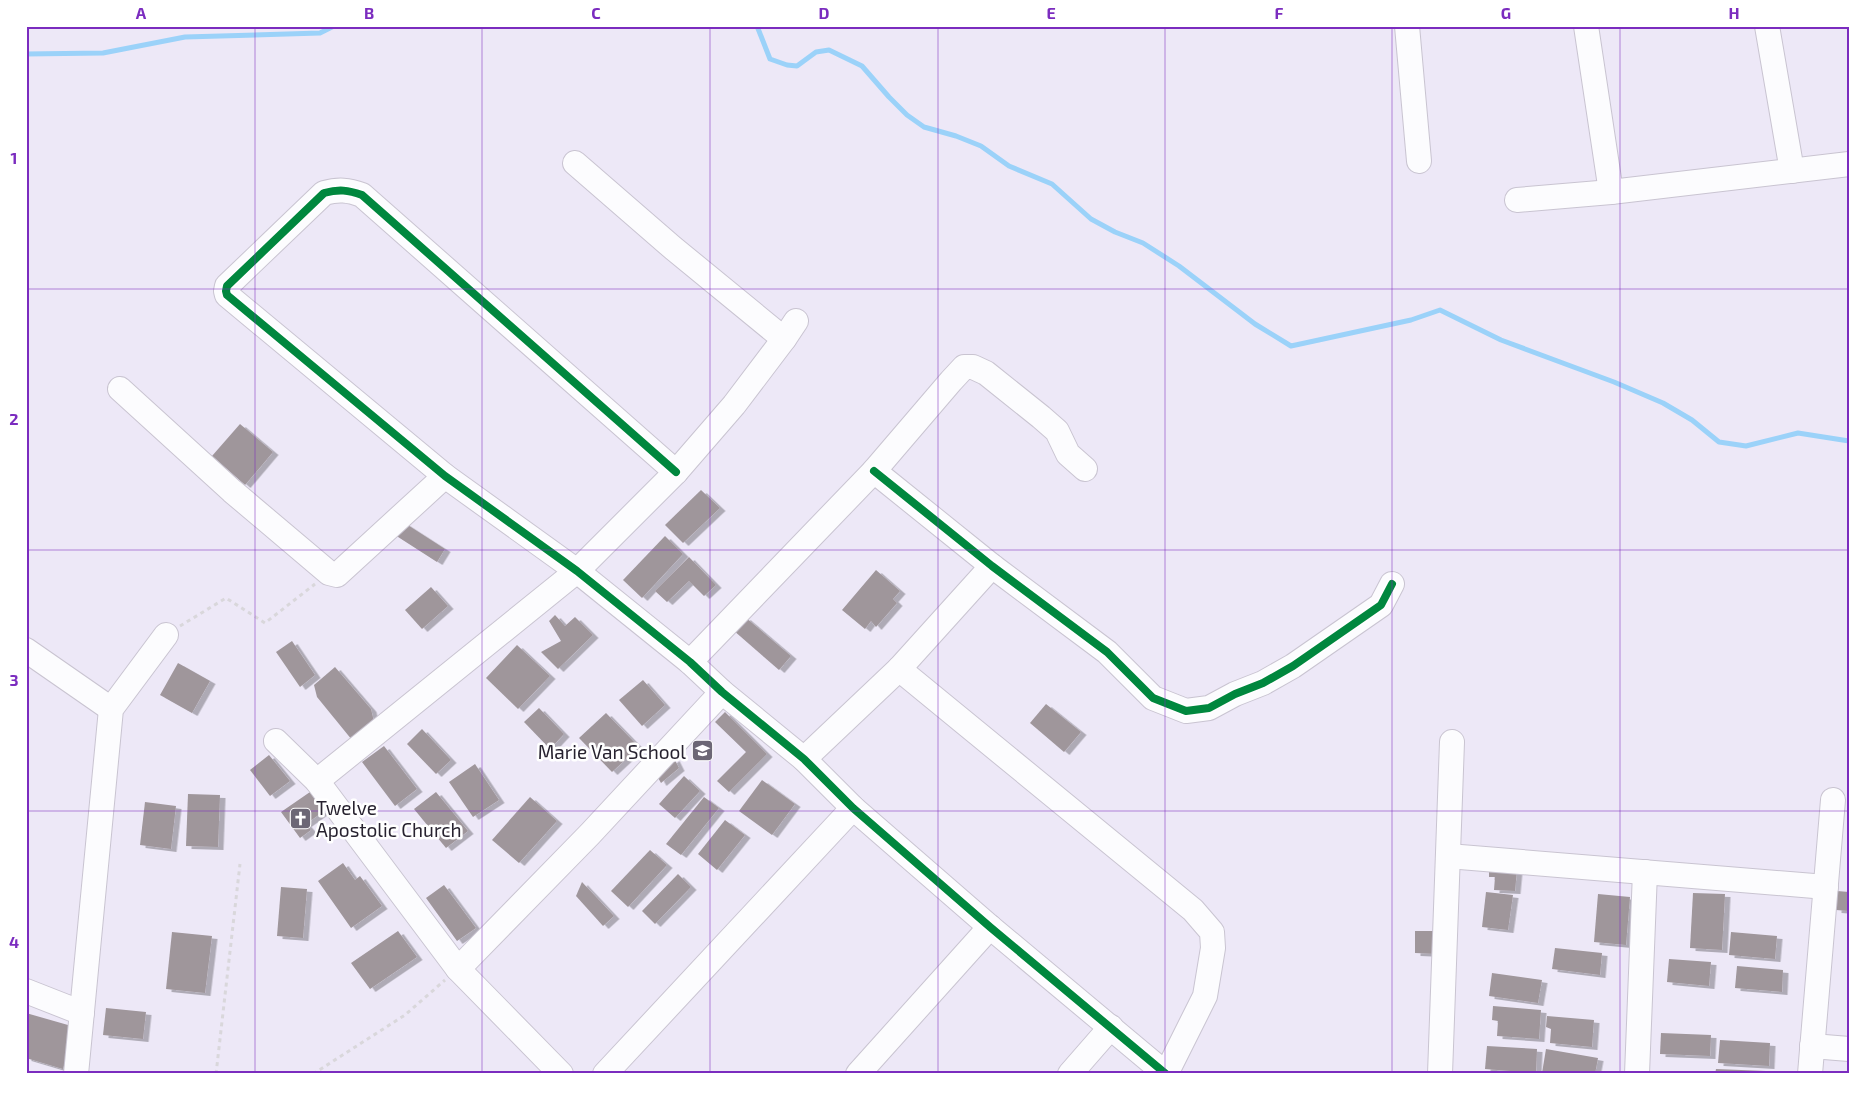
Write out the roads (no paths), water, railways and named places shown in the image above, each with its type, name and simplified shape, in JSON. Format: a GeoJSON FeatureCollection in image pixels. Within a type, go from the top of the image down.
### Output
{"type":"FeatureCollection","features":[{"type":"Feature","properties":{"kind":"street"},"geometry":{"type":"LineString","coordinates":[[1407,26],[1419,161]]}},
{"type":"Feature","properties":{"kind":"street"},"geometry":{"type":"LineString","coordinates":[[1586,26],[1611,192]]}},
{"type":"Feature","properties":{"kind":"street"},"geometry":{"type":"LineString","coordinates":[[1767,26],[1792,171]]}},
{"type":"Feature","properties":{"kind":"street"},"geometry":{"type":"LineString","coordinates":[[317,781],[577,571],[676,472],[734,405],[790,330],[673,248],[575,163]]}},
{"type":"Feature","properties":{"kind":"street"},"geometry":{"type":"LineString","coordinates":[[1517,200],[1611,192],[1849,164]]}},
{"type":"Feature","properties":{"kind":"street"},"geometry":{"type":"LineString","coordinates":[[676,472],[362,195],[346,189],[324,193],[227,286],[227,295],[445,476],[577,571],[690,662],[722,692],[804,759],[853,808],[990,927],[1166,1074],[1205,996],[1213,948],[1212,932],[1193,910],[899,669]]}},
{"type":"Feature","properties":{"kind":"street"},"geometry":{"type":"LineString","coordinates":[[690,662],[874,471],[964,368],[973,367],[986,373],[1057,431],[1068,454],[1085,469]]}},
{"type":"Feature","properties":{"kind":"street"},"geometry":{"type":"LineString","coordinates":[[120,389],[232,491],[329,573],[337,574],[445,476]]}},
{"type":"Feature","properties":{"kind":"street"},"geometry":{"type":"LineString","coordinates":[[874,471],[992,566],[1107,652],[1153,698],[1186,711],[1209,708],[1235,694],[1264,683],[1292,666],[1381,605],[1392,584]]}},
{"type":"Feature","properties":{"kind":"street"},"geometry":{"type":"LineString","coordinates":[[804,759],[899,669],[992,566]]}},
{"type":"Feature","properties":{"kind":"street"},"geometry":{"type":"LineString","coordinates":[[76,1074],[111,708],[166,635]]}},
{"type":"Feature","properties":{"kind":"street"},"geometry":{"type":"LineString","coordinates":[[26,650],[111,708]]}},
{"type":"Feature","properties":{"kind":"street"},"geometry":{"type":"LineString","coordinates":[[458,969],[590,834],[722,692]]}},
{"type":"Feature","properties":{"kind":"street"},"geometry":{"type":"LineString","coordinates":[[276,741],[317,781],[458,969],[561,1074]]}},
{"type":"Feature","properties":{"kind":"street"},"geometry":{"type":"LineString","coordinates":[[1440,1074],[1452,742]]}},
{"type":"Feature","properties":{"kind":"street"},"geometry":{"type":"LineString","coordinates":[[1810,1074],[1833,800]]}},
{"type":"Feature","properties":{"kind":"street"},"geometry":{"type":"LineString","coordinates":[[605,1074],[853,808]]}},
{"type":"Feature","properties":{"kind":"street"},"geometry":{"type":"LineString","coordinates":[[1448,856],[1826,886]]}},
{"type":"Feature","properties":{"kind":"street"},"geometry":{"type":"LineString","coordinates":[[1637,1074],[1645,872]]}},
{"type":"Feature","properties":{"kind":"street"},"geometry":{"type":"LineString","coordinates":[[858,1074],[990,927]]}},
{"type":"Feature","properties":{"kind":"street"},"geometry":{"type":"LineString","coordinates":[[26,991],[82,1013]]}},
{"type":"Feature","properties":{"kind":"street"},"geometry":{"type":"LineString","coordinates":[[1070,1074],[1111,1027]]}},
{"type":"Feature","properties":{"kind":"street"},"geometry":{"type":"LineString","coordinates":[[1812,1046],[1849,1049]]}},
{"type":"Feature","properties":{"kind":"waterway"},"geometry":{"type":"LineString","coordinates":[[26,54],[103,53],[185,37],[320,33],[334,26]]}},
{"type":"Feature","properties":{"kind":"waterway"},"geometry":{"type":"LineString","coordinates":[[757,26],[770,59],[787,65],[797,66],[816,52],[829,50],[862,66],[907,115],[924,127],[956,136],[981,146],[1009,166],[1052,184],[1091,219],[1115,232],[1143,243],[1179,266],[1255,324],[1291,346],[1411,320],[1440,310],[1501,340],[1614,382],[1663,403],[1692,420],[1719,442],[1746,446],[1798,433],[1849,441]]}},
{"type":"Feature","properties":{"kind":"place","name":"Marie Van School"},"geometry":{"type":"Point","coordinates":[702,751]}},
{"type":"Feature","properties":{"kind":"place","name":"Twelve Apostolic Church"},"geometry":{"type":"Point","coordinates":[300,818]}}]}
